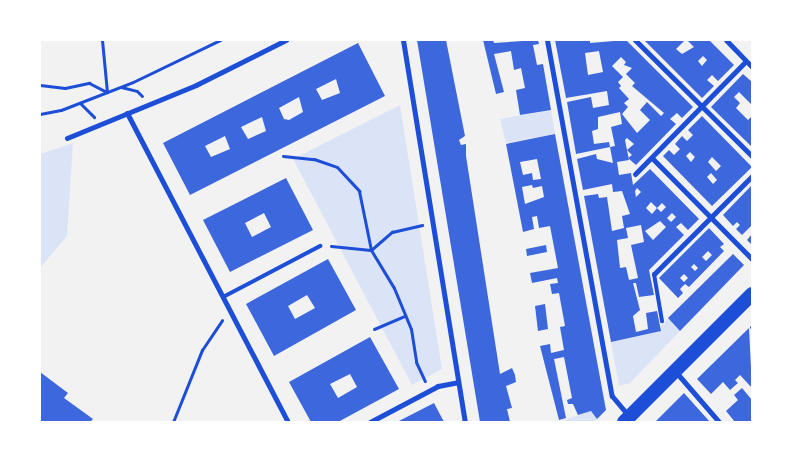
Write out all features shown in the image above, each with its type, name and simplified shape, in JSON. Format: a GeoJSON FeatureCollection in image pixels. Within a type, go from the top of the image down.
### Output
{"type":"FeatureCollection","features":[{"type":"Feature","properties":{"kind":"highway"},"geometry":{"type":"LineString","coordinates":[[626,419],[752,294]]}},
{"type":"Feature","properties":{"kind":"street"},"geometry":{"type":"LineString","coordinates":[[67,138],[100,122],[196,86],[286,40]]}},
{"type":"Feature","properties":{"kind":"street"},"geometry":{"type":"LineString","coordinates":[[403,40],[465,422]]}},
{"type":"Feature","properties":{"kind":"street"},"geometry":{"type":"LineString","coordinates":[[547,40],[612,396],[626,419]]}},
{"type":"Feature","properties":{"kind":"street"},"geometry":{"type":"LineString","coordinates":[[635,40],[752,156]]}},
{"type":"Feature","properties":{"kind":"street"},"geometry":{"type":"LineString","coordinates":[[726,40],[752,66]]}},
{"type":"Feature","properties":{"kind":"street"},"geometry":{"type":"LineString","coordinates":[[635,174],[746,61]]}},
{"type":"Feature","properties":{"kind":"street"},"geometry":{"type":"LineString","coordinates":[[126,113],[288,422]]}},
{"type":"Feature","properties":{"kind":"street"},"geometry":{"type":"LineString","coordinates":[[652,158],[752,259]]}},
{"type":"Feature","properties":{"kind":"street"},"geometry":{"type":"LineString","coordinates":[[654,274],[752,176]]}},
{"type":"Feature","properties":{"kind":"street"},"geometry":{"type":"LineString","coordinates":[[675,371],[719,422]]}},
{"type":"Feature","properties":{"kind":"street"},"geometry":{"type":"LineString","coordinates":[[370,422],[440,386],[458,382]]}},
{"type":"Feature","properties":{"kind":"lane"},"geometry":{"type":"LineString","coordinates":[[223,297],[320,246]]}},
{"type":"Feature","properties":{"kind":"lane"},"geometry":{"type":"LineString","coordinates":[[654,274],[662,321]]}},
{"type":"Feature","properties":{"kind":"path"},"geometry":{"type":"LineString","coordinates":[[102,40],[107,92]]}},
{"type":"Feature","properties":{"kind":"path"},"geometry":{"type":"LineString","coordinates":[[40,114],[80,103],[120,87],[220,40]]}},
{"type":"Feature","properties":{"kind":"path"},"geometry":{"type":"LineString","coordinates":[[40,85],[65,88],[88,83],[107,92]]}},
{"type":"Feature","properties":{"kind":"path"},"geometry":{"type":"LineString","coordinates":[[120,87],[137,91],[142,96]]}},
{"type":"Feature","properties":{"kind":"path"},"geometry":{"type":"LineString","coordinates":[[80,103],[100,122]]}},
{"type":"Feature","properties":{"kind":"path"},"geometry":{"type":"LineString","coordinates":[[283,156],[314,159],[336,167],[358,189],[371,250],[392,283],[411,329],[416,362],[425,381]]}},
{"type":"Feature","properties":{"kind":"path"},"geometry":{"type":"LineString","coordinates":[[331,246],[371,250],[392,232],[422,225]]}},
{"type":"Feature","properties":{"kind":"path"},"geometry":{"type":"LineString","coordinates":[[374,329],[405,316]]}},
{"type":"Feature","properties":{"kind":"path"},"geometry":{"type":"LineString","coordinates":[[173,422],[202,350],[222,320]]}},
{"type":"Feature","properties":{"kind":"shaded area"},"geometry":{"type":"Polygon","coordinates":[[[400,105],[442,369],[412,385],[293,159],[400,105]]]}},
{"type":"Feature","properties":{"kind":"shaded area"},"geometry":{"type":"Polygon","coordinates":[[[551,110],[555,134],[506,143],[500,119],[551,110]]]}},
{"type":"Feature","properties":{"kind":"shaded area"},"geometry":{"type":"Polygon","coordinates":[[[73,143],[67,236],[40,268],[40,154],[73,143]]]}},
{"type":"Feature","properties":{"kind":"shaded area"},"geometry":{"type":"Polygon","coordinates":[[[668,318],[680,331],[630,383],[619,386],[611,342],[661,331],[660,327],[668,318]]]}},
{"type":"Feature","properties":{"kind":"shaded area"},"geometry":{"type":"Polygon","coordinates":[[[591,411],[597,419],[594,422],[559,422],[591,411]]]}},
{"type":"Feature","properties":{"kind":"building"},"geometry":{"type":"Polygon","coordinates":[[[417,40],[446,40],[465,136],[459,140],[461,145],[466,144],[466,156],[500,374],[512,368],[515,375],[516,382],[506,386],[512,408],[507,409],[510,422],[480,422],[417,40]]]}},
{"type":"Feature","properties":{"kind":"building"},"geometry":{"type":"Polygon","coordinates":[[[483,40],[493,40],[494,43],[538,40],[539,44],[533,45],[537,65],[543,64],[551,110],[520,115],[516,90],[525,88],[521,68],[514,70],[511,51],[494,54],[504,92],[496,94],[483,40]]]}},
{"type":"Feature","properties":{"kind":"building"},"geometry":{"type":"Polygon","coordinates":[[[555,40],[590,40],[590,43],[626,40],[693,107],[682,118],[677,113],[670,119],[676,124],[636,165],[629,159],[617,162],[619,175],[631,173],[633,185],[650,169],[699,219],[688,230],[681,223],[676,227],[684,235],[649,270],[654,295],[639,297],[636,283],[633,283],[640,310],[633,316],[636,332],[648,329],[646,313],[657,311],[661,331],[611,342],[584,196],[598,194],[599,198],[607,197],[612,231],[624,228],[622,216],[630,214],[622,191],[613,192],[612,184],[583,190],[577,159],[596,154],[597,159],[613,163],[610,147],[576,154],[567,102],[591,97],[593,108],[609,105],[607,91],[566,98],[555,40]],[[599,51],[585,53],[588,75],[603,72],[599,51]],[[621,57],[612,66],[623,77],[618,82],[621,86],[619,88],[629,99],[624,103],[628,107],[622,114],[637,133],[650,120],[640,110],[647,102],[661,116],[664,113],[632,86],[635,83],[626,74],[632,68],[624,65],[626,62],[621,57]],[[620,112],[598,117],[598,129],[592,131],[594,144],[609,142],[610,147],[615,146],[611,127],[622,124],[620,112]],[[627,138],[625,140],[627,150],[634,144],[627,138]],[[637,188],[635,191],[636,197],[641,192],[637,188]],[[651,202],[646,208],[652,214],[657,208],[651,202]],[[662,203],[657,208],[661,212],[666,207],[662,203]],[[672,213],[667,218],[671,222],[676,217],[672,213]],[[660,221],[645,231],[653,240],[666,227],[660,221]],[[641,225],[626,228],[628,238],[617,240],[620,268],[626,267],[629,280],[638,278],[631,245],[644,242],[641,225]]]}},
{"type":"Feature","properties":{"kind":"building"},"geometry":{"type":"Polygon","coordinates":[[[644,40],[685,40],[676,49],[682,54],[694,47],[687,40],[709,40],[734,65],[718,81],[712,75],[707,80],[714,86],[702,98],[644,40]],[[703,56],[698,61],[702,66],[707,60],[703,56]]]}},
{"type":"Feature","properties":{"kind":"building"},"geometry":{"type":"Polygon","coordinates":[[[358,43],[385,96],[190,195],[163,143],[358,43]],[[336,79],[316,89],[322,100],[340,93],[336,79]],[[299,97],[279,108],[284,119],[289,120],[303,112],[299,97]],[[262,117],[241,127],[248,139],[266,131],[262,117]],[[225,136],[205,146],[211,157],[230,149],[225,136]]]}},
{"type":"Feature","properties":{"kind":"building"},"geometry":{"type":"Polygon","coordinates":[[[743,74],[752,82],[752,105],[739,92],[734,97],[740,103],[736,108],[748,120],[752,116],[752,147],[711,107],[743,74]]]}},
{"type":"Feature","properties":{"kind":"building"},"geometry":{"type":"Polygon","coordinates":[[[702,116],[752,167],[712,206],[663,156],[669,150],[674,155],[680,149],[675,144],[682,136],[687,141],[693,135],[688,130],[702,116]],[[690,152],[686,156],[691,162],[695,157],[690,152]],[[712,157],[708,162],[716,171],[721,166],[712,157]],[[711,173],[707,177],[713,184],[717,180],[711,173]]]}},
{"type":"Feature","properties":{"kind":"building"},"geometry":{"type":"Polygon","coordinates":[[[555,134],[606,410],[597,419],[591,411],[578,415],[573,404],[568,404],[567,400],[572,398],[564,357],[554,359],[566,418],[559,420],[540,346],[550,344],[551,353],[564,350],[560,327],[565,326],[559,293],[552,294],[550,284],[558,283],[557,278],[532,283],[530,273],[558,268],[550,226],[539,228],[537,216],[532,217],[534,229],[523,232],[506,144],[555,134]],[[537,159],[520,162],[523,175],[532,173],[533,180],[541,179],[537,159]],[[532,185],[522,187],[525,204],[544,197],[542,186],[533,188],[532,185]]]}},
{"type":"Feature","properties":{"kind":"building"},"geometry":{"type":"Polygon","coordinates":[[[286,178],[313,230],[230,272],[203,220],[286,178]],[[264,213],[245,223],[252,237],[271,227],[264,213]]]}},
{"type":"Feature","properties":{"kind":"building"},"geometry":{"type":"Polygon","coordinates":[[[752,185],[752,225],[742,235],[736,229],[740,225],[737,222],[733,226],[723,215],[752,185]]]}},
{"type":"Feature","properties":{"kind":"building"},"geometry":{"type":"Polygon","coordinates":[[[709,228],[724,244],[720,247],[724,251],[689,287],[685,284],[680,289],[683,293],[678,298],[659,278],[709,228]],[[708,251],[702,257],[706,261],[712,255],[708,251]],[[694,264],[691,267],[695,271],[698,268],[694,264]],[[684,274],[680,278],[684,282],[688,278],[684,274]]]}},
{"type":"Feature","properties":{"kind":"building"},"geometry":{"type":"Polygon","coordinates":[[[752,234],[752,245],[747,240],[752,234]]]}},
{"type":"Feature","properties":{"kind":"building"},"geometry":{"type":"Polygon","coordinates":[[[546,245],[547,252],[527,256],[526,249],[546,245]]]}},
{"type":"Feature","properties":{"kind":"building"},"geometry":{"type":"Polygon","coordinates":[[[733,254],[744,265],[680,331],[668,318],[733,254]]]}},
{"type":"Feature","properties":{"kind":"building"},"geometry":{"type":"Polygon","coordinates":[[[328,259],[356,310],[274,356],[246,304],[328,259]],[[307,295],[288,306],[295,319],[315,308],[307,295]]]}},
{"type":"Feature","properties":{"kind":"building"},"geometry":{"type":"Polygon","coordinates":[[[545,304],[548,329],[538,331],[535,306],[545,304]]]}},
{"type":"Feature","properties":{"kind":"building"},"geometry":{"type":"Polygon","coordinates":[[[749,328],[752,388],[740,375],[735,380],[738,383],[730,390],[723,382],[711,394],[697,379],[749,328]]]}},
{"type":"Feature","properties":{"kind":"building"},"geometry":{"type":"Polygon","coordinates":[[[370,337],[399,389],[338,422],[311,422],[289,382],[370,337]],[[350,374],[330,384],[338,398],[357,387],[350,374]]]}},
{"type":"Feature","properties":{"kind":"building"},"geometry":{"type":"Polygon","coordinates":[[[40,372],[68,393],[64,398],[93,419],[90,422],[40,422],[40,372]]]}},
{"type":"Feature","properties":{"kind":"building"},"geometry":{"type":"Polygon","coordinates":[[[742,388],[752,400],[752,422],[735,422],[726,411],[738,400],[734,395],[742,388]]]}},
{"type":"Feature","properties":{"kind":"building"},"geometry":{"type":"Polygon","coordinates":[[[684,393],[710,422],[655,422],[684,393]]]}},
{"type":"Feature","properties":{"kind":"building"},"geometry":{"type":"Polygon","coordinates":[[[434,403],[444,422],[397,422],[434,403]]]}}]}
